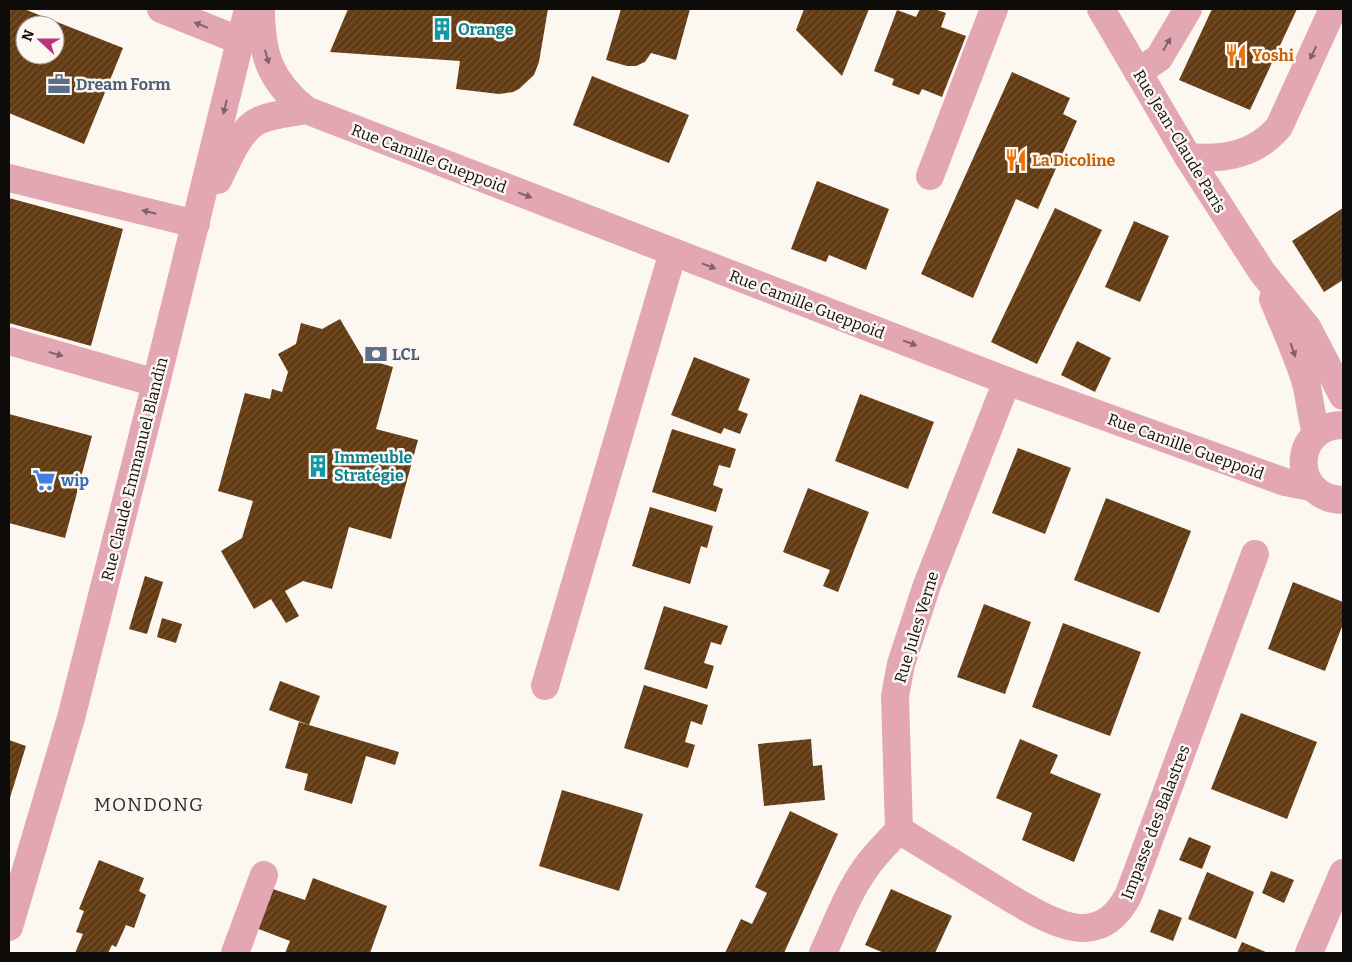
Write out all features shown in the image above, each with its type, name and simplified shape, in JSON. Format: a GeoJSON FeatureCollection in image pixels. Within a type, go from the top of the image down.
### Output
{"type":"FeatureCollection","features":[{"type":"Feature","properties":{"kind":"street"},"geometry":{"type":"LineString","coordinates":[[161,9],[241,41]]}},
{"type":"Feature","properties":{"kind":"street","name":"Rue Claude Emmanuel Blandin"},"geometry":{"type":"LineString","coordinates":[[9,927],[71,718],[196,224],[248,9]]}},
{"type":"Feature","properties":{"kind":"street","name":"Rue Camille Gueppoid"},"geometry":{"type":"LineString","coordinates":[[261,9],[261,30],[266,60],[274,76],[291,98],[306,110],[1007,381],[1285,482],[1311,487]]}},
{"type":"Feature","properties":{"kind":"street"},"geometry":{"type":"LineString","coordinates":[[930,176],[994,9]]}},
{"type":"Feature","properties":{"kind":"street","name":"Rue Jean-Claude Paris"},"geometry":{"type":"LineString","coordinates":[[1101,9],[1188,157],[1262,272],[1307,327],[1343,396]]}},
{"type":"Feature","properties":{"kind":"street"},"geometry":{"type":"LineString","coordinates":[[1138,72],[1159,58],[1188,9]]}},
{"type":"Feature","properties":{"kind":"street"},"geometry":{"type":"LineString","coordinates":[[1188,157],[1226,158],[1255,147],[1271,136],[1279,126],[1333,9]]}},
{"type":"Feature","properties":{"kind":"street"},"geometry":{"type":"LineString","coordinates":[[9,178],[196,224],[235,146],[246,130],[258,120],[306,110]]}},
{"type":"Feature","properties":{"kind":"street"},"geometry":{"type":"LineString","coordinates":[[545,686],[673,252]]}},
{"type":"Feature","properties":{"kind":"street","name":"Rue Jean-Claude Paris"},"geometry":{"type":"LineString","coordinates":[[1262,272],[1290,339],[1306,386],[1316,434]]}},
{"type":"Feature","properties":{"kind":"street"},"geometry":{"type":"LineString","coordinates":[[9,341],[156,383]]}},
{"type":"Feature","properties":{"kind":"street","name":"Rue Jules Verne"},"geometry":{"type":"LineString","coordinates":[[899,830],[895,696],[901,664],[927,586],[1007,381]]}},
{"type":"Feature","properties":{"kind":"street"},"geometry":{"type":"LineString","coordinates":[[1343,425],[1325,428],[1316,434],[1304,452],[1303,464],[1305,475],[1311,487],[1320,495],[1332,500],[1343,500]]}},
{"type":"Feature","properties":{"kind":"street","name":"Impasse des Balastres"},"geometry":{"type":"LineString","coordinates":[[899,830],[1023,906],[1054,920],[1083,928],[1098,926],[1111,918],[1122,909],[1129,894],[1255,554]]}},
{"type":"Feature","properties":{"kind":"street"},"geometry":{"type":"LineString","coordinates":[[823,953],[864,870],[880,849],[899,830]]}},
{"type":"Feature","properties":{"kind":"street"},"geometry":{"type":"LineString","coordinates":[[1309,953],[1343,873]]}},
{"type":"Feature","properties":{"kind":"street"},"geometry":{"type":"LineString","coordinates":[[234,953],[264,875]]}},
{"type":"Feature","properties":{"kind":"building","name":"Dream Form"},"geometry":{"type":"Polygon","coordinates":[[[9,9],[24,9],[39,15],[15,15],[15,65],[65,65],[65,25],[123,48],[84,144],[9,113],[9,9]]]}},
{"type":"Feature","properties":{"kind":"building","name":"Orange"},"geometry":{"type":"Polygon","coordinates":[[[348,9],[548,9],[539,62],[534,75],[519,89],[499,94],[456,89],[460,61],[330,52],[348,9]]]}},
{"type":"Feature","properties":{"kind":"building"},"geometry":{"type":"Polygon","coordinates":[[[621,9],[690,9],[676,60],[651,53],[645,62],[636,66],[627,66],[606,60],[621,9]]]}},
{"type":"Feature","properties":{"kind":"building"},"geometry":{"type":"Polygon","coordinates":[[[804,9],[869,9],[842,76],[796,30],[804,9]]]}},
{"type":"Feature","properties":{"kind":"building"},"geometry":{"type":"Polygon","coordinates":[[[920,9],[934,9],[946,13],[941,27],[966,36],[942,97],[922,89],[919,95],[892,85],[894,79],[874,71],[897,10],[916,17],[920,9]]]}},
{"type":"Feature","properties":{"kind":"building"},"geometry":{"type":"Polygon","coordinates":[[[1212,9],[1297,9],[1250,110],[1179,80],[1212,9]]]}},
{"type":"Feature","properties":{"kind":"building","name":"La Dicoline"},"geometry":{"type":"Polygon","coordinates":[[[1012,72],[1070,98],[1063,114],[1077,121],[1038,209],[1016,199],[973,298],[921,274],[1012,72]]]}},
{"type":"Feature","properties":{"kind":"building"},"geometry":{"type":"Polygon","coordinates":[[[592,76],[689,115],[669,163],[573,125],[592,76]]]}},
{"type":"Feature","properties":{"kind":"building"},"geometry":{"type":"Polygon","coordinates":[[[817,181],[889,209],[866,270],[829,255],[826,262],[791,249],[817,181]]]}},
{"type":"Feature","properties":{"kind":"building"},"geometry":{"type":"Polygon","coordinates":[[[9,198],[123,229],[91,346],[9,323],[9,198]]]}},
{"type":"Feature","properties":{"kind":"building"},"geometry":{"type":"Polygon","coordinates":[[[1055,208],[1102,230],[1037,364],[991,342],[1055,208]]]}},
{"type":"Feature","properties":{"kind":"building"},"geometry":{"type":"Polygon","coordinates":[[[1343,208],[1343,280],[1324,292],[1292,241],[1343,208]]]}},
{"type":"Feature","properties":{"kind":"building"},"geometry":{"type":"Polygon","coordinates":[[[1134,221],[1169,236],[1140,302],[1105,287],[1134,221]]]}},
{"type":"Feature","properties":{"kind":"building","name":"Immeuble Stratégie"},"geometry":{"type":"Polygon","coordinates":[[[340,319],[363,358],[393,367],[376,429],[418,440],[391,539],[349,527],[332,589],[303,581],[285,591],[299,616],[286,623],[271,599],[254,609],[221,551],[242,538],[253,501],[218,491],[245,393],[270,399],[272,389],[282,392],[288,372],[278,354],[296,344],[301,323],[322,329],[340,319]]]}},
{"type":"Feature","properties":{"kind":"building"},"geometry":{"type":"Polygon","coordinates":[[[1077,341],[1111,358],[1095,392],[1061,375],[1077,341]]]}},
{"type":"Feature","properties":{"kind":"building"},"geometry":{"type":"Polygon","coordinates":[[[694,357],[750,379],[738,410],[748,414],[740,434],[724,428],[721,434],[671,415],[694,357]]]}},
{"type":"Feature","properties":{"kind":"building"},"geometry":{"type":"Polygon","coordinates":[[[860,394],[934,422],[908,489],[835,461],[860,394]]]}},
{"type":"Feature","properties":{"kind":"building","name":"wip"},"geometry":{"type":"Polygon","coordinates":[[[9,414],[92,436],[65,538],[9,523],[9,414]]]}},
{"type":"Feature","properties":{"kind":"building"},"geometry":{"type":"Polygon","coordinates":[[[672,429],[736,449],[730,468],[719,465],[713,485],[723,489],[716,512],[652,492],[672,429]]]}},
{"type":"Feature","properties":{"kind":"building"},"geometry":{"type":"Polygon","coordinates":[[[1018,448],[1071,468],[1045,534],[992,513],[1018,448]]]}},
{"type":"Feature","properties":{"kind":"building"},"geometry":{"type":"Polygon","coordinates":[[[808,488],[869,512],[838,592],[823,586],[830,570],[783,552],[808,488]]]}},
{"type":"Feature","properties":{"kind":"building"},"geometry":{"type":"Polygon","coordinates":[[[1106,498],[1191,531],[1159,613],[1074,580],[1106,498]]]}},
{"type":"Feature","properties":{"kind":"building"},"geometry":{"type":"Polygon","coordinates":[[[650,507],[713,526],[707,548],[701,546],[690,584],[632,566],[650,507]]]}},
{"type":"Feature","properties":{"kind":"building"},"geometry":{"type":"Polygon","coordinates":[[[145,576],[163,582],[147,634],[129,629],[145,576]]]}},
{"type":"Feature","properties":{"kind":"building"},"geometry":{"type":"Polygon","coordinates":[[[1293,582],[1343,602],[1343,624],[1325,671],[1268,649],[1293,582]]]}},
{"type":"Feature","properties":{"kind":"building"},"geometry":{"type":"Polygon","coordinates":[[[984,604],[1031,622],[1005,694],[957,677],[984,604]]]}},
{"type":"Feature","properties":{"kind":"building"},"geometry":{"type":"Polygon","coordinates":[[[664,606],[728,626],[721,645],[711,642],[704,663],[714,666],[707,689],[644,669],[664,606]]]}},
{"type":"Feature","properties":{"kind":"building"},"geometry":{"type":"Polygon","coordinates":[[[162,618],[182,624],[176,643],[157,637],[162,618]]]}},
{"type":"Feature","properties":{"kind":"building"},"geometry":{"type":"Polygon","coordinates":[[[1063,623],[1141,652],[1110,736],[1032,707],[1063,623]]]}},
{"type":"Feature","properties":{"kind":"building"},"geometry":{"type":"Polygon","coordinates":[[[280,681],[320,696],[309,725],[269,710],[280,681]]]}},
{"type":"Feature","properties":{"kind":"building"},"geometry":{"type":"Polygon","coordinates":[[[644,685],[708,705],[702,725],[691,721],[685,742],[695,745],[688,768],[624,748],[644,685]]]}},
{"type":"Feature","properties":{"kind":"building"},"geometry":{"type":"Polygon","coordinates":[[[1241,713],[1317,742],[1287,819],[1211,789],[1241,713]]]}},
{"type":"Feature","properties":{"kind":"building"},"geometry":{"type":"Polygon","coordinates":[[[299,722],[399,752],[395,765],[366,756],[352,804],[304,790],[308,774],[285,768],[299,722]]]}},
{"type":"Feature","properties":{"kind":"building"},"geometry":{"type":"Polygon","coordinates":[[[811,739],[813,766],[822,765],[825,800],[764,806],[758,744],[811,739]]]}},
{"type":"Feature","properties":{"kind":"building"},"geometry":{"type":"Polygon","coordinates":[[[1020,739],[1058,755],[1050,773],[1101,794],[1074,862],[1022,840],[1032,813],[996,798],[1020,739]]]}},
{"type":"Feature","properties":{"kind":"building"},"geometry":{"type":"Polygon","coordinates":[[[9,740],[26,746],[9,801],[9,740]]]}},
{"type":"Feature","properties":{"kind":"building"},"geometry":{"type":"Polygon","coordinates":[[[562,790],[643,814],[619,891],[539,866],[562,790]]]}},
{"type":"Feature","properties":{"kind":"building"},"geometry":{"type":"Polygon","coordinates":[[[790,811],[838,834],[784,953],[725,953],[741,919],[752,924],[767,893],[755,887],[790,811]]]}},
{"type":"Feature","properties":{"kind":"building"},"geometry":{"type":"Polygon","coordinates":[[[1189,837],[1211,846],[1202,869],[1179,860],[1189,837]]]}},
{"type":"Feature","properties":{"kind":"building"},"geometry":{"type":"Polygon","coordinates":[[[99,860],[144,878],[139,891],[146,895],[134,928],[126,925],[116,947],[112,945],[108,953],[75,953],[83,934],[76,932],[84,911],[79,909],[99,860]]]}},
{"type":"Feature","properties":{"kind":"building"},"geometry":{"type":"Polygon","coordinates":[[[1271,871],[1294,880],[1284,903],[1262,893],[1271,871]]]}},
{"type":"Feature","properties":{"kind":"building"},"geometry":{"type":"Polygon","coordinates":[[[1207,872],[1254,892],[1236,939],[1188,919],[1207,872]]]}},
{"type":"Feature","properties":{"kind":"building"},"geometry":{"type":"Polygon","coordinates":[[[313,878],[387,906],[370,953],[285,953],[290,941],[256,928],[270,888],[305,900],[313,878]]]}},
{"type":"Feature","properties":{"kind":"building"},"geometry":{"type":"Polygon","coordinates":[[[891,889],[952,916],[935,953],[884,953],[865,945],[891,889]]]}},
{"type":"Feature","properties":{"kind":"building"},"geometry":{"type":"Polygon","coordinates":[[[1159,909],[1182,918],[1173,941],[1150,932],[1159,909]]]}},
{"type":"Feature","properties":{"kind":"building"},"geometry":{"type":"Polygon","coordinates":[[[1242,942],[1268,953],[1237,953],[1242,942]]]}},
{"type":"Feature","properties":{"kind":"place","name":"Orange"},"geometry":{"type":"Point","coordinates":[442,29]}},
{"type":"Feature","properties":{"kind":"place","name":"Yoshi"},"geometry":{"type":"Point","coordinates":[1236,55]}},
{"type":"Feature","properties":{"kind":"place","name":"Dream Form"},"geometry":{"type":"Point","coordinates":[59,84]}},
{"type":"Feature","properties":{"kind":"place","name":"La Dicoline"},"geometry":{"type":"Point","coordinates":[1016,160]}},
{"type":"Feature","properties":{"kind":"place","name":"LCL"},"geometry":{"type":"Point","coordinates":[376,354]}},
{"type":"Feature","properties":{"kind":"place","name":"Immeuble Stratégie"},"geometry":{"type":"Point","coordinates":[318,466]}},
{"type":"Feature","properties":{"kind":"place","name":"wip"},"geometry":{"type":"Point","coordinates":[44,480]}},
{"type":"Feature","properties":{"kind":"district","name":"MONDONG"},"geometry":{"type":"Point","coordinates":[149,804]}}]}
